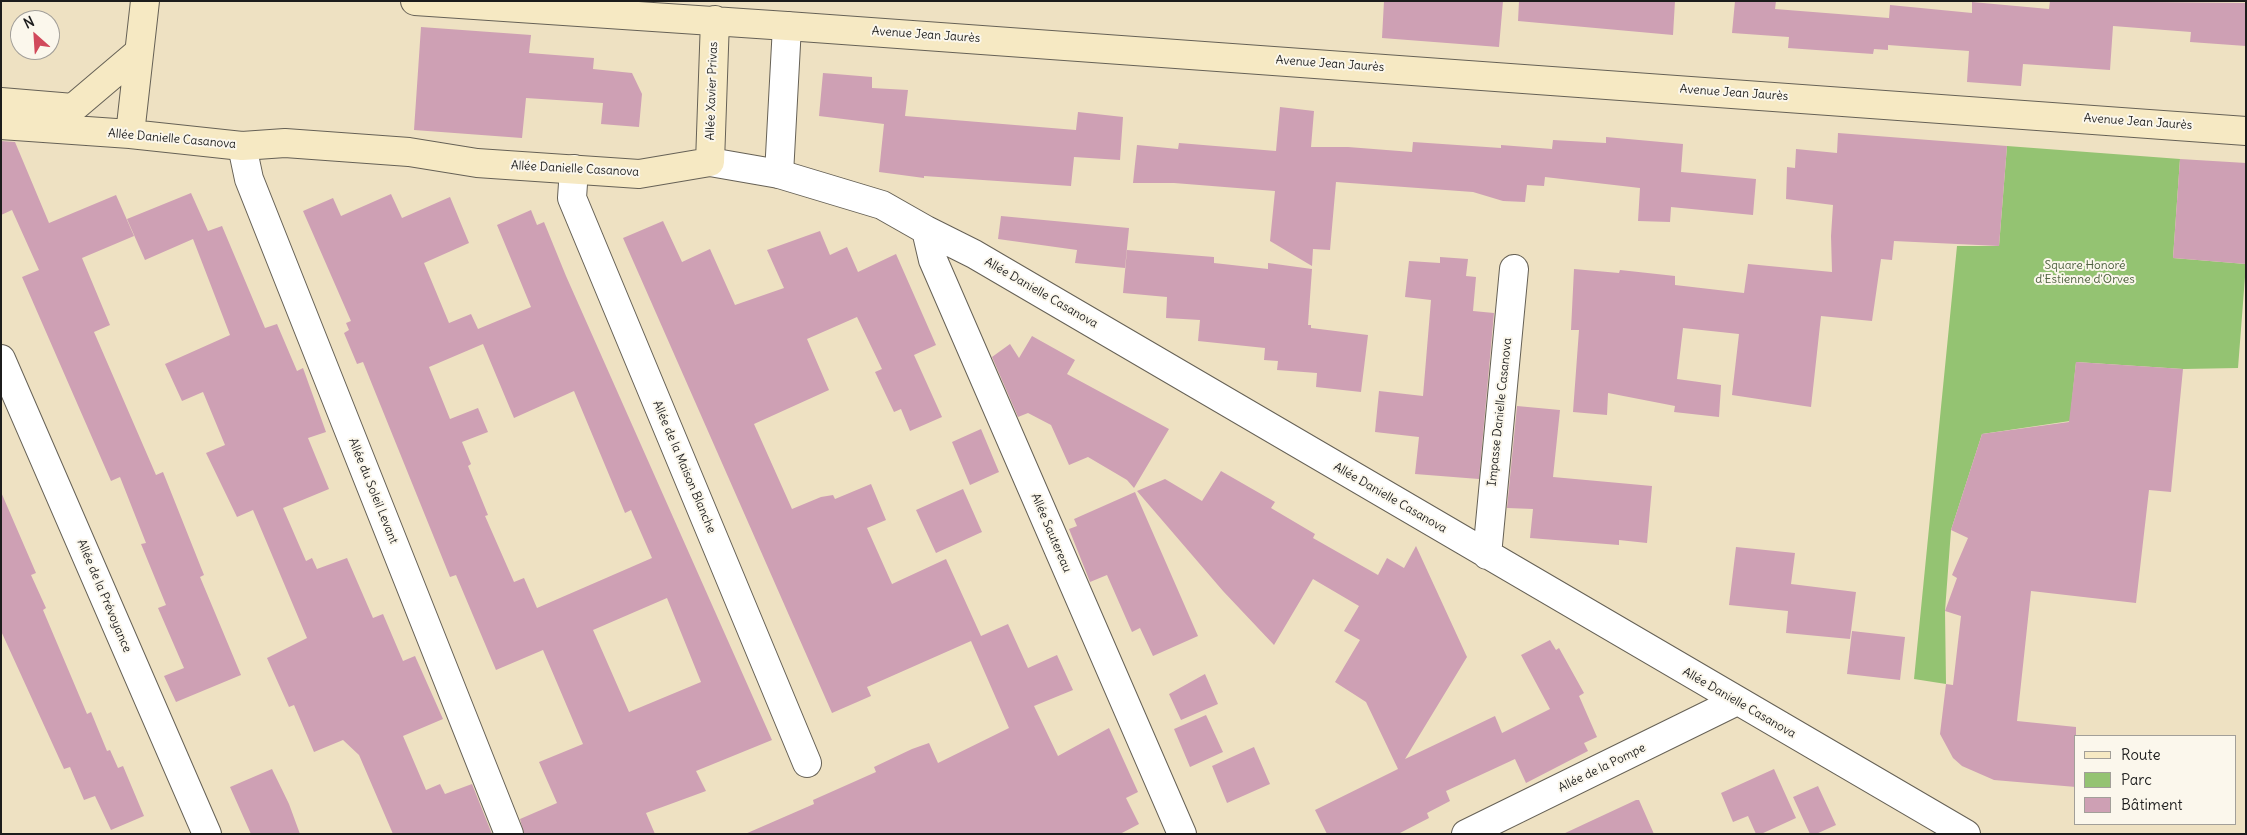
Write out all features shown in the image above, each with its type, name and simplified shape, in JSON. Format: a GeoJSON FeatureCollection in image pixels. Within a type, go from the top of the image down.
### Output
{"type":"FeatureCollection","features":[{"type":"Feature","properties":{"kind":"main road"},"geometry":{"type":"LineString","coordinates":[[130,134],[144,1]]}},
{"type":"Feature","properties":{"kind":"main road","name":"Avenue Jean Jaurès"},"geometry":{"type":"LineString","coordinates":[[415,1],[650,18],[715,20],[2246,130]]}},
{"type":"Feature","properties":{"kind":"main road","name":"Allée Xavier Privas"},"geometry":{"type":"LineString","coordinates":[[710,162],[715,20]]}},
{"type":"Feature","properties":{"kind":"main road"},"geometry":{"type":"LineString","coordinates":[[1,102],[73,108],[139,52]]}},
{"type":"Feature","properties":{"kind":"main road","name":"Allée Danielle Casanova"},"geometry":{"type":"LineString","coordinates":[[1,125],[130,134],[242,146],[285,143],[409,152],[477,164],[639,174],[710,162]]}},
{"type":"Feature","properties":{"kind":"street"},"geometry":{"type":"LineString","coordinates":[[779,174],[787,26]]}},
{"type":"Feature","properties":{"kind":"street","name":"Allée du Soleil Levant"},"geometry":{"type":"LineString","coordinates":[[242,146],[249,179],[509,834]]}},
{"type":"Feature","properties":{"kind":"street","name":"Allée Danielle Casanova"},"geometry":{"type":"LineString","coordinates":[[710,162],[779,174],[882,205],[974,254],[1737,702],[1966,834]]}},
{"type":"Feature","properties":{"kind":"street","name":"Allée de la Maison Blanche"},"geometry":{"type":"LineString","coordinates":[[574,170],[572,198],[807,763]]}},
{"type":"Feature","properties":{"kind":"street","name":"Allée Sautereau"},"geometry":{"type":"LineString","coordinates":[[926,230],[933,260],[1182,834]]}},
{"type":"Feature","properties":{"kind":"street","name":"Impasse Danielle Casanova"},"geometry":{"type":"LineString","coordinates":[[1487,554],[1514,269]]}},
{"type":"Feature","properties":{"kind":"street","name":"Allée de la Prévoyance"},"geometry":{"type":"LineString","coordinates":[[1,359],[206,834]]}},
{"type":"Feature","properties":{"kind":"street","name":"Allée de la Pompe"},"geometry":{"type":"LineString","coordinates":[[1466,834],[1737,702]]}},
{"type":"Feature","properties":{"kind":"green space","name":"Square Honoré d'Estienne d'Orves"},"geometry":{"type":"Polygon","coordinates":[[[2007,146],[2180,159],[2173,258],[2246,264],[2238,368],[2183,369],[2076,362],[2070,421],[1982,434],[1951,530],[1945,611],[1946,684],[1914,679],[1957,246],[1999,246],[2007,146]]]}},
{"type":"Feature","properties":{"kind":"building"},"geometry":{"type":"Polygon","coordinates":[[[1384,1],[1503,1],[1499,47],[1382,38],[1384,1]]]}},
{"type":"Feature","properties":{"kind":"building"},"geometry":{"type":"Polygon","coordinates":[[[1519,1],[1675,1],[1673,35],[1518,21],[1519,1]]]}},
{"type":"Feature","properties":{"kind":"building"},"geometry":{"type":"Polygon","coordinates":[[[1735,1],[1776,1],[1775,9],[1889,18],[1890,5],[1972,13],[1972,2],[2049,9],[2050,1],[2246,3],[2246,46],[2190,42],[2191,32],[2113,26],[2110,70],[2023,64],[2021,86],[1967,82],[1969,51],[1888,45],[1888,50],[1874,49],[1873,54],[1788,48],[1789,37],[1732,33],[1735,1]]]}},
{"type":"Feature","properties":{"kind":"building"},"geometry":{"type":"Polygon","coordinates":[[[421,27],[531,35],[529,53],[594,58],[593,69],[632,73],[642,94],[639,127],[601,124],[603,103],[526,98],[522,138],[414,130],[421,27]]]}},
{"type":"Feature","properties":{"kind":"building"},"geometry":{"type":"Polygon","coordinates":[[[823,73],[872,77],[872,88],[908,90],[905,116],[1076,130],[1078,112],[1123,117],[1120,160],[1074,157],[1071,186],[924,176],[924,178],[879,172],[884,124],[819,116],[823,73]]]}},
{"type":"Feature","properties":{"kind":"building"},"geometry":{"type":"Polygon","coordinates":[[[1280,107],[1314,111],[1311,147],[1348,147],[1412,152],[1413,142],[1501,148],[1501,145],[1552,149],[1553,140],[1606,143],[1606,137],[1683,144],[1681,172],[1756,179],[1753,215],[1671,207],[1670,222],[1638,221],[1640,188],[1545,177],[1544,186],[1527,185],[1525,202],[1503,201],[1473,192],[1336,182],[1330,250],[1313,249],[1312,266],[1270,241],[1275,191],[1174,183],[1133,183],[1137,145],[1178,149],[1179,143],[1276,151],[1280,107]]]}},
{"type":"Feature","properties":{"kind":"building"},"geometry":{"type":"Polygon","coordinates":[[[1838,133],[2007,146],[1999,246],[1894,241],[1892,260],[1881,259],[1872,321],[1821,316],[1811,407],[1732,395],[1739,334],[1683,328],[1677,379],[1721,385],[1719,417],[1674,412],[1675,406],[1608,393],[1607,415],[1573,412],[1579,330],[1571,330],[1574,269],[1619,273],[1620,270],[1675,276],[1675,285],[1744,293],[1748,264],[1832,272],[1831,236],[1833,205],[1786,199],[1787,167],[1795,168],[1796,149],[1837,153],[1838,133]]]}},
{"type":"Feature","properties":{"kind":"building"},"geometry":{"type":"Polygon","coordinates":[[[1,141],[15,142],[49,223],[116,195],[134,236],[82,258],[110,325],[94,332],[156,475],[163,472],[204,575],[200,577],[241,675],[176,702],[164,676],[184,668],[158,608],[166,605],[141,544],[146,543],[120,477],[111,481],[22,277],[39,270],[12,210],[1,215],[1,141]]]}},
{"type":"Feature","properties":{"kind":"building"},"geometry":{"type":"Polygon","coordinates":[[[2180,159],[2246,163],[2246,264],[2173,258],[2180,159]]]}},
{"type":"Feature","properties":{"kind":"building"},"geometry":{"type":"Polygon","coordinates":[[[191,193],[208,231],[222,226],[265,328],[277,324],[297,371],[303,368],[326,432],[308,438],[329,489],[283,508],[306,561],[312,558],[317,569],[347,558],[373,618],[383,614],[403,661],[415,656],[443,719],[403,736],[426,790],[440,784],[445,794],[472,784],[492,834],[393,834],[359,755],[343,740],[314,752],[294,705],[289,707],[267,658],[307,638],[253,510],[237,517],[206,453],[225,445],[203,392],[182,401],[165,364],[230,335],[193,239],[145,260],[127,219],[191,193]]]}},
{"type":"Feature","properties":{"kind":"building"},"geometry":{"type":"Polygon","coordinates":[[[391,194],[402,218],[450,197],[469,243],[424,263],[449,323],[471,314],[478,329],[531,307],[497,225],[531,210],[537,225],[544,222],[566,276],[772,740],[696,771],[706,791],[646,813],[655,834],[524,834],[520,819],[557,803],[539,762],[583,744],[543,650],[496,670],[456,575],[450,577],[363,362],[357,364],[344,333],[349,330],[346,323],[351,321],[303,211],[333,198],[341,216],[391,194]],[[483,344],[429,367],[450,419],[478,408],[488,432],[462,442],[471,464],[468,466],[488,515],[485,516],[514,582],[524,578],[537,608],[652,558],[631,510],[625,513],[574,391],[514,418],[483,344]],[[667,598],[593,630],[629,712],[701,682],[667,598]]]}},
{"type":"Feature","properties":{"kind":"building"},"geometry":{"type":"Polygon","coordinates":[[[1001,216],[1129,228],[1125,268],[1075,263],[1077,250],[998,239],[1001,216]]]}},
{"type":"Feature","properties":{"kind":"building"},"geometry":{"type":"Polygon","coordinates":[[[663,221],[682,262],[710,249],[735,305],[784,288],[767,250],[820,231],[830,255],[847,247],[858,272],[896,254],[936,345],[914,355],[942,417],[910,431],[901,409],[894,412],[875,372],[882,369],[857,317],[807,339],[829,390],[754,424],[792,509],[821,497],[833,495],[835,499],[871,484],[886,520],[867,528],[892,584],[946,559],[981,636],[1008,624],[1028,668],[1057,655],[1073,690],[1034,706],[1058,756],[1109,728],[1138,792],[1126,798],[1139,824],[1120,834],[745,834],[814,804],[813,800],[876,772],[874,767],[912,749],[929,743],[938,763],[1009,728],[971,641],[867,687],[871,696],[832,713],[623,238],[663,221]]]}},
{"type":"Feature","properties":{"kind":"building"},"geometry":{"type":"Polygon","coordinates":[[[1127,250],[1214,257],[1214,263],[1268,269],[1268,263],[1312,269],[1308,325],[1311,325],[1311,328],[1368,335],[1361,392],[1316,387],[1317,373],[1277,370],[1278,361],[1264,360],[1265,348],[1198,341],[1200,320],[1166,318],[1167,297],[1123,293],[1127,250]]]}},
{"type":"Feature","properties":{"kind":"building"},"geometry":{"type":"Polygon","coordinates":[[[1440,257],[1468,259],[1466,276],[1476,277],[1473,311],[1494,313],[1479,479],[1415,474],[1419,437],[1375,432],[1379,391],[1423,396],[1431,300],[1405,297],[1409,261],[1440,263],[1440,257]]]}},
{"type":"Feature","properties":{"kind":"building"},"geometry":{"type":"Polygon","coordinates":[[[1032,336],[1075,360],[1067,374],[1169,429],[1134,488],[1127,480],[1088,457],[1069,465],[1051,425],[1028,413],[1018,417],[992,357],[1010,344],[1019,358],[1032,336]]]}},
{"type":"Feature","properties":{"kind":"building"},"geometry":{"type":"Polygon","coordinates":[[[2076,362],[2183,369],[2171,492],[2149,490],[2136,603],[2031,591],[2017,721],[2076,727],[2076,735],[2074,735],[2074,787],[1994,780],[1962,766],[1953,758],[1940,734],[1946,684],[1953,685],[1961,616],[1945,611],[1957,578],[1952,575],[1968,538],[1951,530],[1982,434],[2069,422],[2076,362]]]}},
{"type":"Feature","properties":{"kind":"building"},"geometry":{"type":"Polygon","coordinates":[[[1517,406],[1560,410],[1553,477],[1652,486],[1647,543],[1619,540],[1619,545],[1530,538],[1533,509],[1507,508],[1517,406]]]}},
{"type":"Feature","properties":{"kind":"building"},"geometry":{"type":"Polygon","coordinates":[[[981,429],[999,472],[970,485],[952,442],[981,429]]]}},
{"type":"Feature","properties":{"kind":"building"},"geometry":{"type":"Polygon","coordinates":[[[1221,471],[1275,502],[1271,508],[1315,534],[1313,538],[1378,575],[1387,558],[1404,568],[1416,546],[1467,657],[1405,759],[1495,716],[1502,733],[1550,709],[1521,655],[1550,640],[1556,650],[1559,648],[1584,693],[1579,696],[1597,737],[1584,743],[1588,751],[1526,783],[1515,759],[1446,791],[1450,801],[1427,813],[1429,818],[1398,834],[1327,834],[1315,810],[1398,769],[1366,702],[1335,682],[1360,640],[1344,631],[1359,606],[1313,579],[1274,645],[1223,591],[1137,491],[1165,479],[1202,501],[1221,471]]]}},
{"type":"Feature","properties":{"kind":"building"},"geometry":{"type":"Polygon","coordinates":[[[963,489],[982,532],[936,553],[916,510],[963,489]]]}},
{"type":"Feature","properties":{"kind":"building"},"geometry":{"type":"Polygon","coordinates":[[[1,492],[36,573],[31,575],[46,608],[43,610],[87,714],[91,712],[107,751],[110,750],[118,768],[123,766],[144,816],[111,830],[95,796],[84,800],[70,767],[64,769],[1,631],[1,492]]]}},
{"type":"Feature","properties":{"kind":"building"},"geometry":{"type":"Polygon","coordinates":[[[1135,492],[1198,636],[1153,656],[1140,628],[1132,632],[1107,575],[1090,582],[1069,529],[1077,526],[1074,519],[1135,492]]]}},
{"type":"Feature","properties":{"kind":"building"},"geometry":{"type":"Polygon","coordinates":[[[1736,547],[1795,553],[1791,584],[1856,592],[1850,639],[1786,633],[1788,611],[1729,605],[1736,547]]]}},
{"type":"Feature","properties":{"kind":"building"},"geometry":{"type":"Polygon","coordinates":[[[1852,631],[1905,637],[1900,680],[1847,674],[1852,631]]]}},
{"type":"Feature","properties":{"kind":"building"},"geometry":{"type":"Polygon","coordinates":[[[1205,674],[1218,704],[1181,720],[1169,694],[1205,674]]]}},
{"type":"Feature","properties":{"kind":"building"},"geometry":{"type":"Polygon","coordinates":[[[1206,715],[1223,752],[1190,767],[1174,729],[1206,715]]]}},
{"type":"Feature","properties":{"kind":"building"},"geometry":{"type":"Polygon","coordinates":[[[1254,747],[1270,784],[1227,803],[1212,766],[1254,747]]]}},
{"type":"Feature","properties":{"kind":"building"},"geometry":{"type":"Polygon","coordinates":[[[272,769],[289,804],[300,834],[251,834],[230,787],[272,769]]]}},
{"type":"Feature","properties":{"kind":"building"},"geometry":{"type":"Polygon","coordinates":[[[1774,769],[1796,818],[1761,834],[1756,834],[1748,816],[1733,822],[1721,793],[1774,769]]]}},
{"type":"Feature","properties":{"kind":"building"},"geometry":{"type":"Polygon","coordinates":[[[1818,786],[1836,825],[1816,834],[1810,834],[1793,797],[1818,786]]]}},
{"type":"Feature","properties":{"kind":"building"},"geometry":{"type":"Polygon","coordinates":[[[1639,800],[1654,834],[1563,834],[1639,800]]]}}]}
